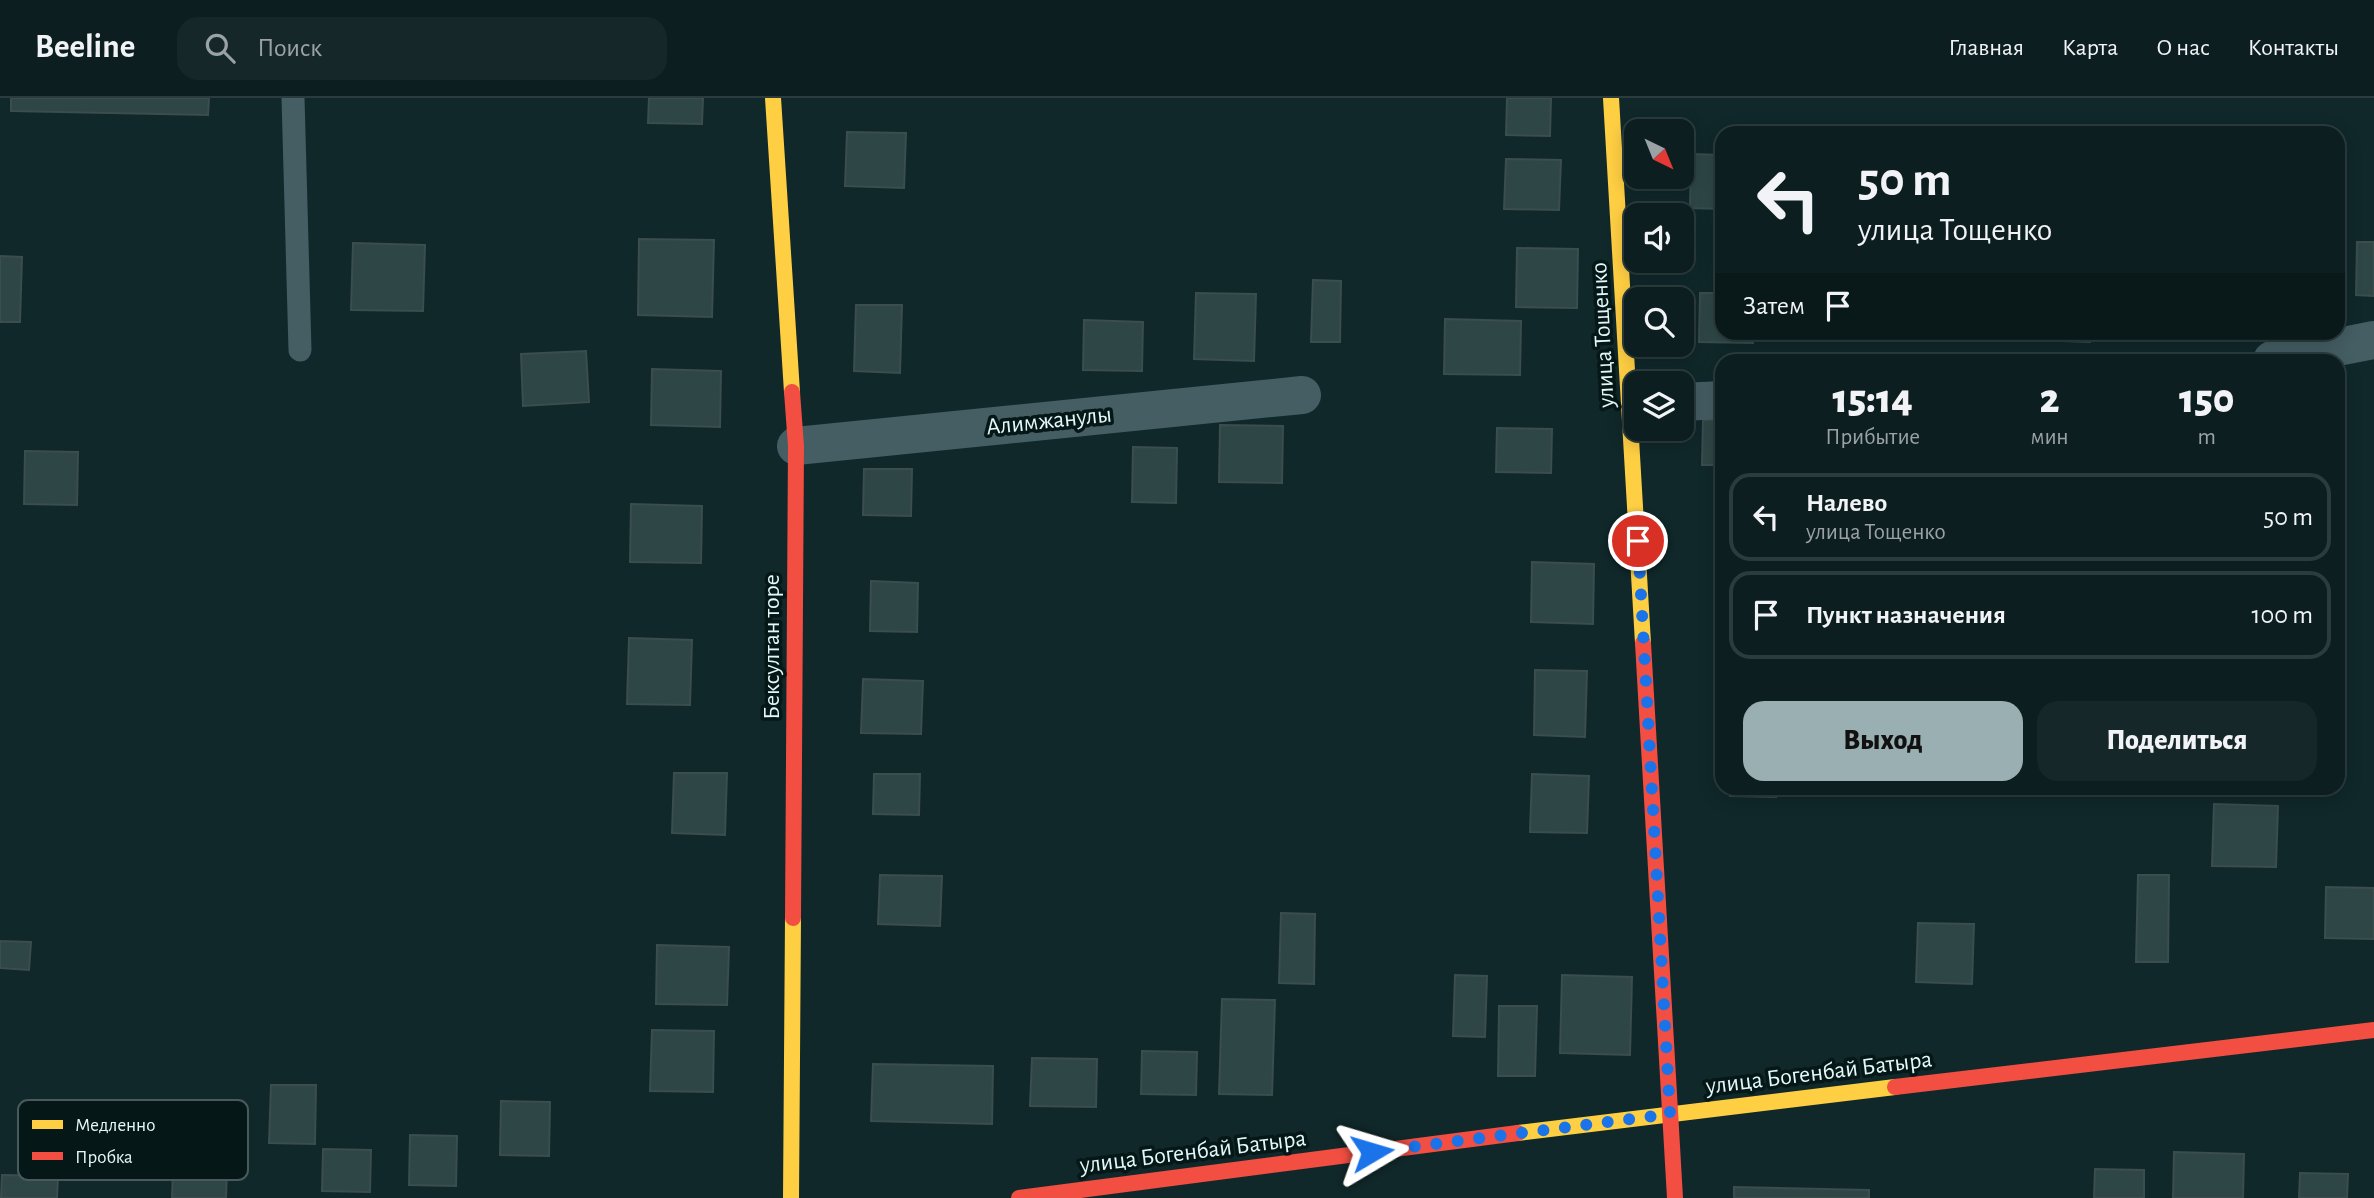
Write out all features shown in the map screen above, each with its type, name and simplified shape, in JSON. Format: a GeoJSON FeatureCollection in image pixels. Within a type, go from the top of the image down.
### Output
{"type":"FeatureCollection","features":[{"type":"Feature","properties":{"kind":"street","name":"Бексултан торе"},"geometry":{"type":"LineString","coordinates":[[773,98],[796,446],[791,1198]]}},
{"type":"Feature","properties":{"kind":"street","name":"улица Тощенко"},"geometry":{"type":"LineString","coordinates":[[1611,98],[1631,371]]}},
{"type":"Feature","properties":{"kind":"street"},"geometry":{"type":"LineString","coordinates":[[2303,354],[2374,340]]}},
{"type":"Feature","properties":{"kind":"street","name":"Алимжанулы"},"geometry":{"type":"LineString","coordinates":[[796,446],[1302,395]]}},
{"type":"Feature","properties":{"kind":"street"},"geometry":{"type":"LineString","coordinates":[[1694,401],[1715,400]]}},
{"type":"Feature","properties":{"kind":"street","name":"улица Тощенко"},"geometry":{"type":"LineString","coordinates":[[1635,441],[1675,1198]]}},
{"type":"Feature","properties":{"kind":"street","name":"улица Богенбай Батыра"},"geometry":{"type":"LineString","coordinates":[[1019,1198],[1670,1114],[2374,1030]]}},
{"type":"Feature","properties":{"kind":"lane"},"geometry":{"type":"LineString","coordinates":[[293,98],[300,350]]}},
{"type":"Feature","properties":{"kind":"building"},"geometry":{"type":"Polygon","coordinates":[[[11,98],[209,98],[208,115],[11,111],[11,98]]]}},
{"type":"Feature","properties":{"kind":"building"},"geometry":{"type":"Polygon","coordinates":[[[649,98],[703,98],[702,124],[648,123],[649,98]]]}},
{"type":"Feature","properties":{"kind":"building"},"geometry":{"type":"Polygon","coordinates":[[[1507,98],[1551,98],[1550,136],[1506,135],[1507,98]]]}},
{"type":"Feature","properties":{"kind":"building"},"geometry":{"type":"Polygon","coordinates":[[[847,132],[906,133],[904,188],[845,186],[847,132]]]}},
{"type":"Feature","properties":{"kind":"building"},"geometry":{"type":"Polygon","coordinates":[[[1694,154],[1715,155],[1715,209],[1694,208],[1694,203],[1690,203],[1690,189],[1694,189],[1694,154]]]}},
{"type":"Feature","properties":{"kind":"building"},"geometry":{"type":"Polygon","coordinates":[[[1506,159],[1561,160],[1559,210],[1504,209],[1506,159]]]}},
{"type":"Feature","properties":{"kind":"building"},"geometry":{"type":"Polygon","coordinates":[[[639,239],[714,240],[712,317],[638,315],[639,239]]]}},
{"type":"Feature","properties":{"kind":"building"},"geometry":{"type":"Polygon","coordinates":[[[2357,242],[2374,242],[2374,296],[2356,295],[2357,242]]]}},
{"type":"Feature","properties":{"kind":"building"},"geometry":{"type":"Polygon","coordinates":[[[353,243],[425,245],[423,311],[351,310],[353,243]]]}},
{"type":"Feature","properties":{"kind":"building"},"geometry":{"type":"Polygon","coordinates":[[[1517,248],[1578,249],[1577,308],[1516,307],[1517,248]]]}},
{"type":"Feature","properties":{"kind":"building"},"geometry":{"type":"Polygon","coordinates":[[[0,256],[22,257],[20,322],[0,322],[0,256]]]}},
{"type":"Feature","properties":{"kind":"building"},"geometry":{"type":"Polygon","coordinates":[[[1313,280],[1341,281],[1340,342],[1311,342],[1313,280]]]}},
{"type":"Feature","properties":{"kind":"building"},"geometry":{"type":"Polygon","coordinates":[[[1196,293],[1256,294],[1254,361],[1194,359],[1196,293]]]}},
{"type":"Feature","properties":{"kind":"building"},"geometry":{"type":"Polygon","coordinates":[[[1700,293],[1715,293],[1715,340],[1753,340],[1753,343],[1699,342],[1700,293]]]}},
{"type":"Feature","properties":{"kind":"building"},"geometry":{"type":"Polygon","coordinates":[[[856,305],[902,305],[900,373],[854,371],[856,305]]]}},
{"type":"Feature","properties":{"kind":"building"},"geometry":{"type":"Polygon","coordinates":[[[1445,319],[1521,321],[1520,375],[1444,374],[1445,319]]]}},
{"type":"Feature","properties":{"kind":"building"},"geometry":{"type":"Polygon","coordinates":[[[1084,320],[1143,322],[1142,371],[1083,370],[1084,320]]]}},
{"type":"Feature","properties":{"kind":"building"},"geometry":{"type":"Polygon","coordinates":[[[2029,340],[2090,340],[2090,342],[2029,340]]]}},
{"type":"Feature","properties":{"kind":"building"},"geometry":{"type":"Polygon","coordinates":[[[586,351],[589,402],[523,406],[521,354],[586,351]]]}},
{"type":"Feature","properties":{"kind":"building"},"geometry":{"type":"Polygon","coordinates":[[[652,369],[721,371],[720,427],[651,425],[652,369]]]}},
{"type":"Feature","properties":{"kind":"building"},"geometry":{"type":"Polygon","coordinates":[[[1703,420],[1715,420],[1715,465],[1702,465],[1703,420]]]}},
{"type":"Feature","properties":{"kind":"building"},"geometry":{"type":"Polygon","coordinates":[[[1220,425],[1283,426],[1282,483],[1219,482],[1220,425]]]}},
{"type":"Feature","properties":{"kind":"building"},"geometry":{"type":"Polygon","coordinates":[[[1497,428],[1552,429],[1551,473],[1496,472],[1497,428]]]}},
{"type":"Feature","properties":{"kind":"building"},"geometry":{"type":"Polygon","coordinates":[[[1133,447],[1177,448],[1176,503],[1132,502],[1133,447]]]}},
{"type":"Feature","properties":{"kind":"building"},"geometry":{"type":"Polygon","coordinates":[[[25,451],[78,452],[77,505],[24,504],[25,451]]]}},
{"type":"Feature","properties":{"kind":"building"},"geometry":{"type":"Polygon","coordinates":[[[864,469],[912,469],[911,516],[863,515],[864,469]]]}},
{"type":"Feature","properties":{"kind":"building"},"geometry":{"type":"Polygon","coordinates":[[[631,504],[702,506],[701,563],[630,562],[631,504]]]}},
{"type":"Feature","properties":{"kind":"building"},"geometry":{"type":"Polygon","coordinates":[[[1532,562],[1594,564],[1593,624],[1531,622],[1532,562]]]}},
{"type":"Feature","properties":{"kind":"building"},"geometry":{"type":"Polygon","coordinates":[[[871,581],[918,583],[917,632],[870,631],[871,581]]]}},
{"type":"Feature","properties":{"kind":"building"},"geometry":{"type":"Polygon","coordinates":[[[629,638],[692,640],[690,705],[627,704],[629,638]]]}},
{"type":"Feature","properties":{"kind":"building"},"geometry":{"type":"Polygon","coordinates":[[[1535,670],[1587,671],[1585,737],[1534,735],[1535,670]]]}},
{"type":"Feature","properties":{"kind":"building"},"geometry":{"type":"Polygon","coordinates":[[[863,679],[923,681],[921,734],[861,733],[863,679]]]}},
{"type":"Feature","properties":{"kind":"building"},"geometry":{"type":"Polygon","coordinates":[[[674,773],[727,773],[725,835],[672,833],[674,773]]]}},
{"type":"Feature","properties":{"kind":"building"},"geometry":{"type":"Polygon","coordinates":[[[874,774],[920,774],[919,815],[873,814],[874,774]]]}},
{"type":"Feature","properties":{"kind":"building"},"geometry":{"type":"Polygon","coordinates":[[[1532,774],[1589,776],[1587,833],[1530,832],[1532,774]]]}},
{"type":"Feature","properties":{"kind":"building"},"geometry":{"type":"Polygon","coordinates":[[[1776,795],[1776,797],[1730,796],[1776,795]]]}},
{"type":"Feature","properties":{"kind":"building"},"geometry":{"type":"Polygon","coordinates":[[[2214,804],[2278,806],[2276,867],[2212,866],[2214,804]]]}},
{"type":"Feature","properties":{"kind":"building"},"geometry":{"type":"Polygon","coordinates":[[[880,875],[942,876],[940,926],[878,924],[880,875]]]}},
{"type":"Feature","properties":{"kind":"building"},"geometry":{"type":"Polygon","coordinates":[[[2138,875],[2169,875],[2168,962],[2136,962],[2138,875]]]}},
{"type":"Feature","properties":{"kind":"building"},"geometry":{"type":"Polygon","coordinates":[[[2326,887],[2374,888],[2374,939],[2325,938],[2326,887]]]}},
{"type":"Feature","properties":{"kind":"building"},"geometry":{"type":"Polygon","coordinates":[[[1281,913],[1315,914],[1314,984],[1279,983],[1281,913]]]}},
{"type":"Feature","properties":{"kind":"building"},"geometry":{"type":"Polygon","coordinates":[[[1918,923],[1974,924],[1972,984],[1916,982],[1918,923]]]}},
{"type":"Feature","properties":{"kind":"building"},"geometry":{"type":"Polygon","coordinates":[[[0,941],[31,942],[29,970],[0,968],[0,941]]]}},
{"type":"Feature","properties":{"kind":"building"},"geometry":{"type":"Polygon","coordinates":[[[657,945],[729,947],[727,1005],[656,1004],[657,945]]]}},
{"type":"Feature","properties":{"kind":"building"},"geometry":{"type":"Polygon","coordinates":[[[1455,975],[1487,976],[1485,1037],[1453,1036],[1455,975]]]}},
{"type":"Feature","properties":{"kind":"building"},"geometry":{"type":"Polygon","coordinates":[[[1562,975],[1632,977],[1630,1055],[1560,1053],[1562,975]]]}},
{"type":"Feature","properties":{"kind":"building"},"geometry":{"type":"Polygon","coordinates":[[[1222,999],[1275,1000],[1272,1095],[1219,1094],[1222,999]]]}},
{"type":"Feature","properties":{"kind":"building"},"geometry":{"type":"Polygon","coordinates":[[[1499,1006],[1537,1006],[1535,1076],[1498,1076],[1499,1006]]]}},
{"type":"Feature","properties":{"kind":"building"},"geometry":{"type":"Polygon","coordinates":[[[652,1030],[714,1031],[713,1092],[650,1091],[652,1030]]]}},
{"type":"Feature","properties":{"kind":"building"},"geometry":{"type":"Polygon","coordinates":[[[1142,1051],[1197,1052],[1196,1095],[1141,1094],[1142,1051]]]}},
{"type":"Feature","properties":{"kind":"building"},"geometry":{"type":"Polygon","coordinates":[[[1032,1058],[1097,1059],[1096,1107],[1030,1106],[1032,1058]]]}},
{"type":"Feature","properties":{"kind":"building"},"geometry":{"type":"Polygon","coordinates":[[[873,1064],[993,1066],[992,1124],[871,1121],[873,1064]]]}},
{"type":"Feature","properties":{"kind":"building"},"geometry":{"type":"Polygon","coordinates":[[[271,1085],[316,1085],[315,1144],[269,1143],[271,1085]]]}},
{"type":"Feature","properties":{"kind":"building"},"geometry":{"type":"Polygon","coordinates":[[[501,1101],[550,1102],[549,1156],[500,1155],[501,1101]]]}},
{"type":"Feature","properties":{"kind":"building"},"geometry":{"type":"Polygon","coordinates":[[[410,1135],[457,1136],[456,1186],[409,1185],[410,1135]]]}},
{"type":"Feature","properties":{"kind":"building"},"geometry":{"type":"Polygon","coordinates":[[[323,1149],[371,1150],[370,1192],[322,1191],[323,1149]]]}},
{"type":"Feature","properties":{"kind":"building"},"geometry":{"type":"Polygon","coordinates":[[[2174,1152],[2244,1154],[2243,1198],[2173,1198],[2174,1152]]]}},
{"type":"Feature","properties":{"kind":"building"},"geometry":{"type":"Polygon","coordinates":[[[2095,1169],[2144,1170],[2144,1198],[2094,1198],[2095,1169]]]}},
{"type":"Feature","properties":{"kind":"building"},"geometry":{"type":"Polygon","coordinates":[[[2300,1173],[2348,1174],[2347,1198],[2299,1198],[2300,1173]]]}},
{"type":"Feature","properties":{"kind":"building"},"geometry":{"type":"Polygon","coordinates":[[[2,1175],[18,1175],[18,1180],[58,1180],[57,1198],[1,1198],[2,1175]]]}},
{"type":"Feature","properties":{"kind":"building"},"geometry":{"type":"Polygon","coordinates":[[[173,1180],[227,1180],[226,1198],[172,1198],[173,1180]]]}},
{"type":"Feature","properties":{"kind":"building"},"geometry":{"type":"Polygon","coordinates":[[[1734,1187],[1869,1190],[1869,1198],[1734,1198],[1734,1187]]]}},
{"type":"Feature","properties":{"kind":"traffic: slow"},"geometry":{"type":"LineString","coordinates":[[773,98],[792,392]]}},
{"type":"Feature","properties":{"kind":"traffic: slow"},"geometry":{"type":"LineString","coordinates":[[1611,98],[1643,643]]}},
{"type":"Feature","properties":{"kind":"traffic: slow"},"geometry":{"type":"LineString","coordinates":[[791,1198],[793,918]]}},
{"type":"Feature","properties":{"kind":"traffic: slow"},"geometry":{"type":"LineString","coordinates":[[1518,1133],[1895,1087]]}},
{"type":"Feature","properties":{"kind":"traffic: jam"},"geometry":{"type":"LineString","coordinates":[[792,392],[796,446],[793,918]]}},
{"type":"Feature","properties":{"kind":"traffic: jam"},"geometry":{"type":"LineString","coordinates":[[1643,643],[1675,1198]]}},
{"type":"Feature","properties":{"kind":"traffic: jam"},"geometry":{"type":"LineString","coordinates":[[1895,1087],[2374,1030]]}},
{"type":"Feature","properties":{"kind":"traffic: jam"},"geometry":{"type":"LineString","coordinates":[[1019,1198],[1518,1133]]}},
{"type":"Feature","properties":{"kind":"route"},"geometry":{"type":"LineString","coordinates":[[1372,1152],[1670,1114],[1638,541]]}}]}
